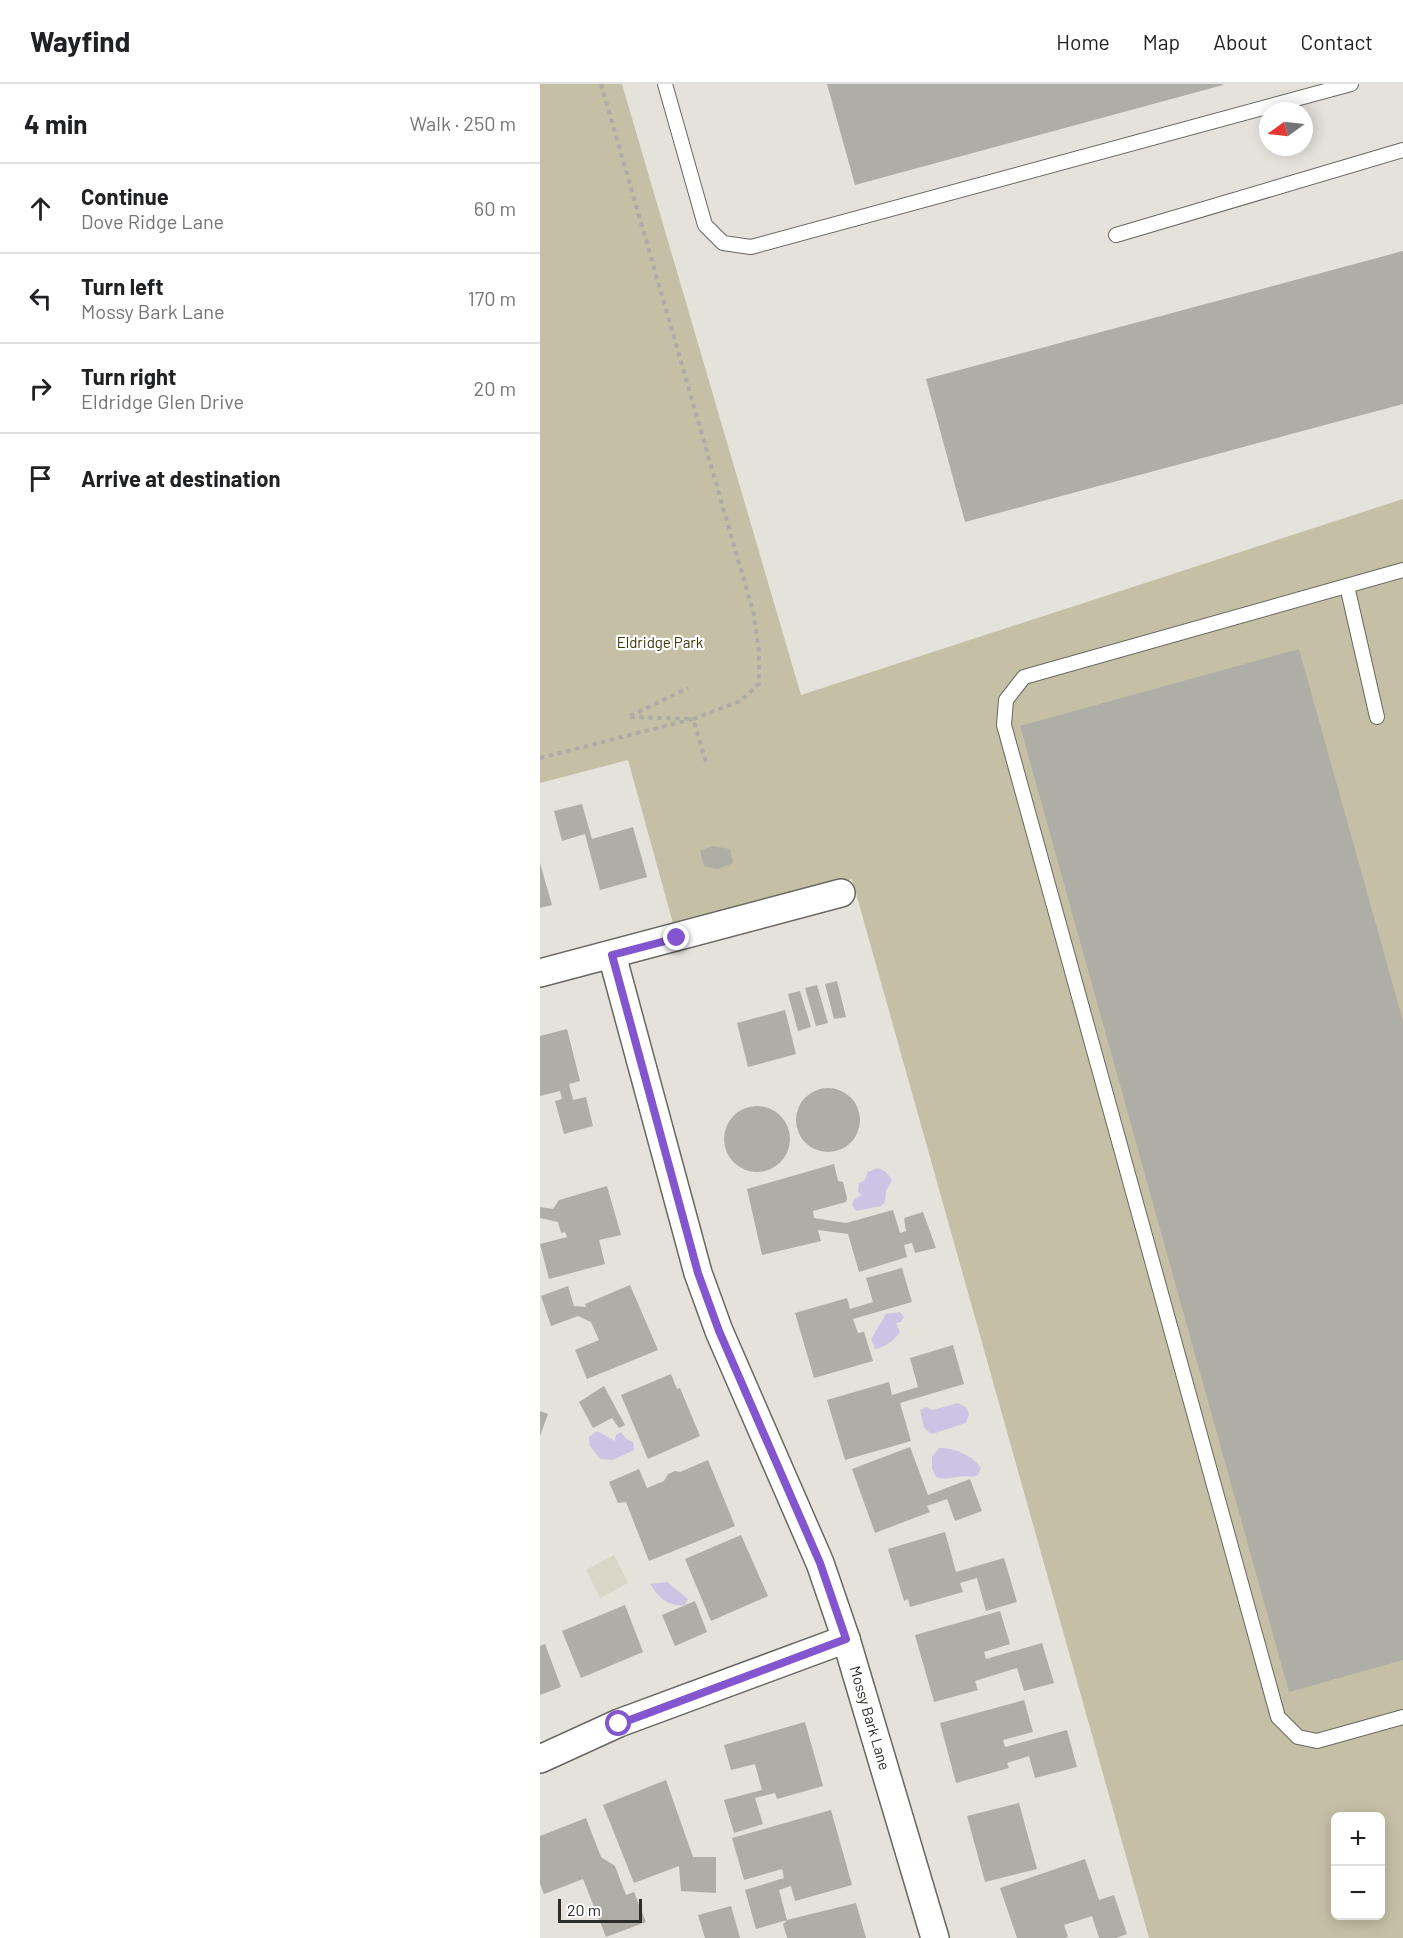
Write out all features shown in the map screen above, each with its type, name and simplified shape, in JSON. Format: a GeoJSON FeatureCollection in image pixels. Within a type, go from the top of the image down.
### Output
{"type":"FeatureCollection","features":[{"type":"Feature","properties":{"kind":"street"},"geometry":{"type":"LineString","coordinates":[[540,973],[841,893]]}},
{"type":"Feature","properties":{"kind":"street","name":"Mossy Bark Lane"},"geometry":{"type":"LineString","coordinates":[[612,955],[698,1273],[719,1331],[820,1563],[846,1639],[935,1938]]}},
{"type":"Feature","properties":{"kind":"street"},"geometry":{"type":"LineString","coordinates":[[540,1759],[619,1724],[846,1639]]}},
{"type":"Feature","properties":{"kind":"lane"},"geometry":{"type":"LineString","coordinates":[[664,84],[705,225],[723,243],[751,247],[1351,84]]}},
{"type":"Feature","properties":{"kind":"lane"},"geometry":{"type":"LineString","coordinates":[[1116,235],[1403,150]]}},
{"type":"Feature","properties":{"kind":"lane"},"geometry":{"type":"LineString","coordinates":[[1403,570],[1024,677],[1006,700],[1004,725],[1278,1717],[1298,1737],[1317,1741],[1403,1717]]}},
{"type":"Feature","properties":{"kind":"lane"},"geometry":{"type":"LineString","coordinates":[[1347,586],[1377,717]]}},
{"type":"Feature","properties":{"kind":"path"},"geometry":{"type":"LineString","coordinates":[[540,758],[693,719],[740,701],[759,684],[759,653],[754,615],[601,84]]}},
{"type":"Feature","properties":{"kind":"path"},"geometry":{"type":"LineString","coordinates":[[688,688],[628,717],[693,719]]}},
{"type":"Feature","properties":{"kind":"path"},"geometry":{"type":"LineString","coordinates":[[693,719],[705,762]]}},
{"type":"Feature","properties":{"kind":"shaded area"},"geometry":{"type":"Polygon","coordinates":[[[878,1168],[886,1172],[892,1180],[886,1191],[885,1202],[881,1206],[856,1211],[852,1205],[854,1199],[862,1195],[858,1192],[859,1183],[864,1181],[868,1172],[878,1168]]]}},
{"type":"Feature","properties":{"kind":"shaded area"},"geometry":{"type":"Polygon","coordinates":[[[900,1312],[904,1317],[901,1322],[896,1323],[900,1332],[889,1343],[875,1349],[871,1339],[886,1314],[900,1312]]]}},
{"type":"Feature","properties":{"kind":"shaded area"},"geometry":{"type":"Polygon","coordinates":[[[958,1403],[967,1408],[969,1414],[966,1423],[932,1434],[924,1428],[920,1410],[926,1407],[933,1410],[958,1403]]]}},
{"type":"Feature","properties":{"kind":"shaded area"},"geometry":{"type":"Polygon","coordinates":[[[597,1431],[615,1441],[616,1435],[621,1432],[626,1439],[633,1442],[634,1450],[613,1460],[600,1459],[590,1446],[589,1437],[597,1431]]]}},
{"type":"Feature","properties":{"kind":"shaded area"},"geometry":{"type":"Polygon","coordinates":[[[939,1448],[957,1451],[968,1456],[981,1468],[978,1475],[945,1479],[936,1477],[932,1468],[932,1457],[939,1448]]]}},
{"type":"Feature","properties":{"kind":"shaded area"},"geometry":{"type":"Polygon","coordinates":[[[614,1555],[628,1583],[600,1598],[586,1570],[614,1555]]]}},
{"type":"Feature","properties":{"kind":"shaded area"},"geometry":{"type":"Polygon","coordinates":[[[667,1582],[688,1599],[685,1605],[669,1603],[650,1584],[667,1582]]]}},
{"type":"Feature","properties":{"kind":"green space","name":"Eldridge Park"},"geometry":{"type":"Polygon","coordinates":[[[540,84],[622,84],[801,695],[1403,499],[1403,1938],[1149,1938],[852,879],[677,938],[628,760],[540,783],[540,84]]]}},
{"type":"Feature","properties":{"kind":"building"},"geometry":{"type":"Polygon","coordinates":[[[827,84],[1223,84],[1223,85],[855,185],[827,84]]]}},
{"type":"Feature","properties":{"kind":"building"},"geometry":{"type":"Polygon","coordinates":[[[1403,251],[1403,404],[965,522],[926,379],[1403,251]]]}},
{"type":"Feature","properties":{"kind":"building"},"geometry":{"type":"Polygon","coordinates":[[[1299,649],[1403,1021],[1403,1660],[1289,1692],[1020,726],[1299,649]]]}},
{"type":"Feature","properties":{"kind":"building"},"geometry":{"type":"Polygon","coordinates":[[[582,804],[592,839],[633,827],[647,877],[600,890],[585,834],[562,841],[554,811],[582,804]]]}},
{"type":"Feature","properties":{"kind":"building"},"geometry":{"type":"Polygon","coordinates":[[[712,846],[730,849],[733,863],[718,869],[704,866],[700,851],[712,846]]]}},
{"type":"Feature","properties":{"kind":"building"},"geometry":{"type":"Polygon","coordinates":[[[540,863],[552,905],[540,908],[540,863]]]}},
{"type":"Feature","properties":{"kind":"building"},"geometry":{"type":"Polygon","coordinates":[[[837,981],[846,1017],[834,1019],[825,984],[837,981]]]}},
{"type":"Feature","properties":{"kind":"building"},"geometry":{"type":"Polygon","coordinates":[[[817,985],[828,1023],[816,1026],[805,988],[817,985]]]}},
{"type":"Feature","properties":{"kind":"building"},"geometry":{"type":"Polygon","coordinates":[[[800,991],[811,1027],[798,1031],[788,994],[800,991]]]}},
{"type":"Feature","properties":{"kind":"building"},"geometry":{"type":"Polygon","coordinates":[[[785,1010],[796,1054],[748,1067],[737,1023],[785,1010]]]}},
{"type":"Feature","properties":{"kind":"building"},"geometry":{"type":"Polygon","coordinates":[[[567,1029],[580,1081],[569,1084],[573,1100],[586,1097],[593,1126],[564,1134],[555,1101],[562,1099],[560,1091],[540,1096],[540,1036],[567,1029]]]}},
{"type":"Feature","properties":{"kind":"building"},"geometry":{"type":"Polygon","coordinates":[[[822,1088],[834,1088],[851,1097],[858,1108],[860,1120],[858,1132],[851,1143],[834,1152],[822,1152],[810,1147],[801,1138],[796,1126],[796,1114],[801,1102],[810,1093],[822,1088]]]}},
{"type":"Feature","properties":{"kind":"building"},"geometry":{"type":"Polygon","coordinates":[[[757,1106],[769,1109],[780,1116],[787,1127],[790,1139],[787,1151],[780,1162],[769,1169],[757,1172],[745,1169],[734,1162],[727,1151],[724,1139],[727,1127],[734,1116],[745,1109],[757,1106]]]}},
{"type":"Feature","properties":{"kind":"building"},"geometry":{"type":"Polygon","coordinates":[[[834,1164],[838,1181],[843,1182],[846,1202],[813,1211],[814,1218],[846,1223],[893,1210],[900,1233],[906,1231],[904,1218],[923,1212],[936,1248],[915,1253],[912,1243],[904,1245],[907,1257],[859,1272],[848,1234],[818,1230],[821,1241],[762,1255],[747,1189],[834,1164]]]}},
{"type":"Feature","properties":{"kind":"building"},"geometry":{"type":"Polygon","coordinates":[[[607,1186],[621,1235],[599,1240],[605,1264],[549,1279],[540,1244],[567,1237],[565,1232],[561,1233],[558,1222],[540,1218],[540,1207],[553,1209],[559,1200],[607,1186]]]}},
{"type":"Feature","properties":{"kind":"building"},"geometry":{"type":"Polygon","coordinates":[[[902,1268],[912,1302],[853,1319],[858,1333],[864,1332],[873,1361],[814,1378],[795,1313],[847,1298],[850,1309],[873,1302],[866,1278],[902,1268]]]}},
{"type":"Feature","properties":{"kind":"building"},"geometry":{"type":"Polygon","coordinates":[[[630,1285],[658,1350],[587,1379],[575,1350],[599,1340],[591,1322],[578,1316],[551,1326],[541,1296],[568,1286],[574,1306],[586,1307],[585,1304],[630,1285]]]}},
{"type":"Feature","properties":{"kind":"building"},"geometry":{"type":"Polygon","coordinates":[[[953,1345],[964,1384],[900,1403],[911,1441],[845,1460],[827,1400],[889,1382],[892,1395],[918,1387],[910,1358],[953,1345]]]}},
{"type":"Feature","properties":{"kind":"building"},"geometry":{"type":"Polygon","coordinates":[[[671,1374],[677,1389],[680,1388],[700,1436],[648,1459],[621,1395],[671,1374]]]}},
{"type":"Feature","properties":{"kind":"building"},"geometry":{"type":"Polygon","coordinates":[[[604,1386],[625,1425],[619,1428],[612,1418],[593,1428],[579,1402],[604,1386]]]}},
{"type":"Feature","properties":{"kind":"building"},"geometry":{"type":"Polygon","coordinates":[[[540,1411],[548,1414],[540,1436],[540,1411]]]}},
{"type":"Feature","properties":{"kind":"building"},"geometry":{"type":"Polygon","coordinates":[[[910,1447],[928,1495],[970,1479],[982,1511],[955,1521],[947,1499],[927,1506],[930,1512],[875,1533],[852,1469],[910,1447]]]}},
{"type":"Feature","properties":{"kind":"building"},"geometry":{"type":"Polygon","coordinates":[[[708,1460],[735,1526],[649,1561],[626,1502],[618,1503],[609,1482],[639,1469],[647,1488],[664,1481],[668,1474],[675,1471],[680,1472],[708,1460]]]}},
{"type":"Feature","properties":{"kind":"building"},"geometry":{"type":"Polygon","coordinates":[[[945,1532],[956,1572],[1004,1558],[1017,1602],[986,1611],[977,1578],[960,1583],[963,1592],[910,1607],[908,1599],[904,1601],[888,1549],[945,1532]]]}},
{"type":"Feature","properties":{"kind":"building"},"geometry":{"type":"Polygon","coordinates":[[[741,1535],[768,1596],[711,1621],[685,1559],[741,1535]]]}},
{"type":"Feature","properties":{"kind":"building"},"geometry":{"type":"Polygon","coordinates":[[[695,1601],[707,1632],[675,1646],[662,1615],[695,1601]]]}},
{"type":"Feature","properties":{"kind":"building"},"geometry":{"type":"Polygon","coordinates":[[[625,1605],[643,1652],[581,1678],[562,1631],[625,1605]]]}},
{"type":"Feature","properties":{"kind":"building"},"geometry":{"type":"Polygon","coordinates":[[[1000,1611],[1010,1644],[984,1652],[986,1659],[1042,1643],[1054,1683],[1024,1691],[1017,1668],[975,1681],[978,1690],[934,1702],[915,1635],[1000,1611]]]}},
{"type":"Feature","properties":{"kind":"building"},"geometry":{"type":"Polygon","coordinates":[[[545,1644],[561,1687],[540,1695],[540,1646],[545,1644]]]}},
{"type":"Feature","properties":{"kind":"building"},"geometry":{"type":"Polygon","coordinates":[[[1024,1700],[1033,1732],[1003,1740],[1005,1747],[1067,1730],[1077,1767],[1035,1778],[1029,1756],[1007,1763],[1009,1768],[956,1783],[940,1723],[1024,1700]]]}},
{"type":"Feature","properties":{"kind":"building"},"geometry":{"type":"Polygon","coordinates":[[[805,1722],[823,1786],[777,1799],[775,1793],[755,1798],[763,1824],[734,1833],[724,1800],[762,1790],[755,1764],[731,1770],[724,1745],[805,1722]]]}},
{"type":"Feature","properties":{"kind":"building"},"geometry":{"type":"Polygon","coordinates":[[[666,1780],[693,1857],[716,1857],[716,1893],[681,1891],[679,1866],[634,1883],[603,1805],[666,1780]]]}},
{"type":"Feature","properties":{"kind":"building"},"geometry":{"type":"Polygon","coordinates":[[[1019,1803],[1037,1869],[985,1882],[967,1816],[1019,1803]]]}},
{"type":"Feature","properties":{"kind":"building"},"geometry":{"type":"Polygon","coordinates":[[[831,1810],[852,1885],[795,1901],[791,1886],[779,1890],[787,1920],[756,1929],[745,1890],[784,1878],[782,1869],[744,1880],[732,1838],[831,1810]]]}},
{"type":"Feature","properties":{"kind":"building"},"geometry":{"type":"Polygon","coordinates":[[[586,1818],[601,1857],[615,1866],[626,1895],[634,1892],[646,1922],[606,1937],[583,1879],[544,1894],[540,1884],[540,1836],[586,1818]]]}},
{"type":"Feature","properties":{"kind":"building"},"geometry":{"type":"Polygon","coordinates":[[[1085,1859],[1099,1900],[1114,1895],[1127,1934],[1116,1938],[1099,1938],[1092,1916],[1064,1925],[1068,1937],[1017,1938],[1000,1888],[1085,1859]]]}},
{"type":"Feature","properties":{"kind":"building"},"geometry":{"type":"Polygon","coordinates":[[[856,1903],[866,1938],[787,1938],[783,1924],[787,1920],[856,1903]]]}},
{"type":"Feature","properties":{"kind":"building"},"geometry":{"type":"Polygon","coordinates":[[[731,1906],[740,1938],[705,1938],[698,1915],[731,1906]]]}},
{"type":"Feature","properties":{"kind":"route"},"geometry":{"type":"LineString","coordinates":[[619,1724],[846,1639],[820,1563],[719,1331],[698,1273],[612,955],[677,938]]}}]}
